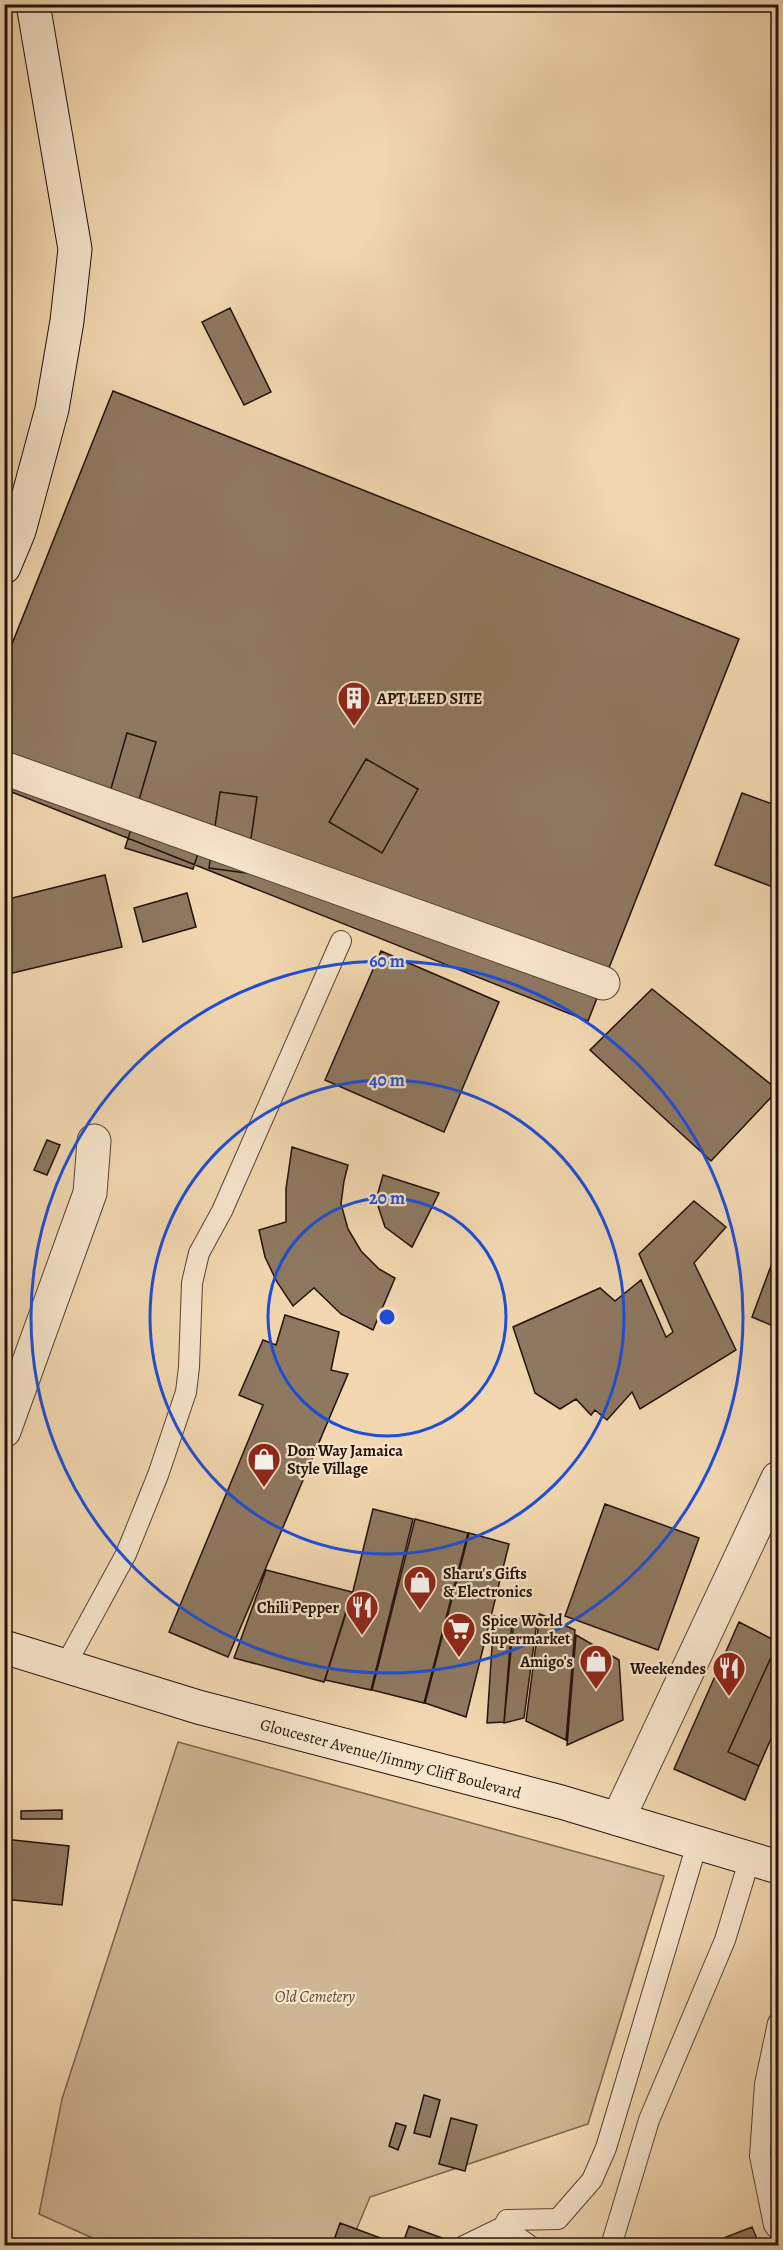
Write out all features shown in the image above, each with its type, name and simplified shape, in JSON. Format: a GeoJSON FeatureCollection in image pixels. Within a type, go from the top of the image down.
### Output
{"type":"FeatureCollection","features":[{"type":"Feature","properties":{"kind":"main road"},"geometry":{"type":"LineString","coordinates":[[4,567],[20,531],[52,409],[68,321],[75,249],[33,4]]}},
{"type":"Feature","properties":{"kind":"main road"},"geometry":{"type":"LineString","coordinates":[[4,768],[603,983]]}},
{"type":"Feature","properties":{"kind":"main road"},"geometry":{"type":"LineString","coordinates":[[4,1431],[90,1193],[94,1141]]}},
{"type":"Feature","properties":{"kind":"main road"},"geometry":{"type":"LineString","coordinates":[[618,1819],[778,1478]]}},
{"type":"Feature","properties":{"kind":"main road","name":"Gloucester Avenue/Jimmy Cliff Boulevard"},"geometry":{"type":"LineString","coordinates":[[4,1647],[198,1707],[561,1802],[764,1863]]}},
{"type":"Feature","properties":{"kind":"lane"},"geometry":{"type":"LineString","coordinates":[[65,1666],[126,1554],[158,1475],[186,1392],[192,1283],[199,1253],[222,1210],[341,941]]}},
{"type":"Feature","properties":{"kind":"lane"},"geometry":{"type":"LineString","coordinates":[[464,2246],[502,2227],[507,2220],[558,2219],[592,2180],[606,2148],[698,1845]]}},
{"type":"Feature","properties":{"kind":"lane"},"geometry":{"type":"LineString","coordinates":[[611,2246],[649,2120],[725,1940],[764,1863]]}},
{"type":"Feature","properties":{"kind":"lane"},"geometry":{"type":"LineString","coordinates":[[778,2023],[765,2084],[760,2156],[774,2224],[778,2230]]}},
{"type":"Feature","properties":{"kind":"lane"},"geometry":{"type":"LineString","coordinates":[[502,2227],[530,2246]]}},
{"type":"Feature","properties":{"kind":"green space","name":"Old Cemetery"},"geometry":{"type":"Polygon","coordinates":[[[178,1742],[664,1876],[588,2124],[370,2197],[350,2245],[108,2245],[39,2214],[62,2099],[178,1742]]]}},
{"type":"Feature","properties":{"kind":"building"},"geometry":{"type":"Polygon","coordinates":[[[4,98],[11,124],[4,126],[4,98]]]}},
{"type":"Feature","properties":{"kind":"building"},"geometry":{"type":"Polygon","coordinates":[[[230,308],[271,392],[244,405],[202,322],[230,308]]]}},
{"type":"Feature","properties":{"kind":"building","name":"APT LEED SITE"},"geometry":{"type":"Polygon","coordinates":[[[113,391],[739,639],[588,1021],[4,789],[4,664],[113,391]]]}},
{"type":"Feature","properties":{"kind":"building"},"geometry":{"type":"Polygon","coordinates":[[[127,733],[156,742],[139,800],[110,792],[127,733]]]}},
{"type":"Feature","properties":{"kind":"building"},"geometry":{"type":"Polygon","coordinates":[[[366,759],[418,789],[382,853],[329,822],[366,759]]]}},
{"type":"Feature","properties":{"kind":"building"},"geometry":{"type":"Polygon","coordinates":[[[220,792],[257,797],[246,873],[209,868],[220,792]]]}},
{"type":"Feature","properties":{"kind":"building"},"geometry":{"type":"Polygon","coordinates":[[[742,793],[778,806],[778,889],[715,865],[742,793]]]}},
{"type":"Feature","properties":{"kind":"building"},"geometry":{"type":"Polygon","coordinates":[[[132,826],[200,847],[193,869],[125,848],[132,826]]]}},
{"type":"Feature","properties":{"kind":"building"},"geometry":{"type":"Polygon","coordinates":[[[105,875],[122,947],[4,975],[4,900],[105,875]]]}},
{"type":"Feature","properties":{"kind":"building"},"geometry":{"type":"Polygon","coordinates":[[[187,893],[196,927],[143,942],[134,908],[187,893]]]}},
{"type":"Feature","properties":{"kind":"building"},"geometry":{"type":"Polygon","coordinates":[[[381,951],[499,1002],[444,1132],[325,1080],[381,951]]]}},
{"type":"Feature","properties":{"kind":"building"},"geometry":{"type":"Polygon","coordinates":[[[652,989],[778,1090],[711,1161],[590,1050],[652,989]]]}},
{"type":"Feature","properties":{"kind":"building"},"geometry":{"type":"Polygon","coordinates":[[[47,1140],[60,1145],[47,1175],[34,1170],[47,1140]]]}},
{"type":"Feature","properties":{"kind":"building"},"geometry":{"type":"Polygon","coordinates":[[[292,1147],[348,1165],[341,1204],[348,1229],[361,1251],[379,1269],[395,1278],[373,1330],[341,1314],[314,1288],[293,1306],[277,1282],[265,1257],[259,1230],[286,1222],[286,1189],[292,1147]]]}},
{"type":"Feature","properties":{"kind":"building"},"geometry":{"type":"Polygon","coordinates":[[[383,1175],[439,1193],[412,1247],[385,1227],[376,1200],[383,1175]]]}},
{"type":"Feature","properties":{"kind":"building"},"geometry":{"type":"Polygon","coordinates":[[[694,1201],[726,1227],[694,1263],[736,1350],[640,1409],[632,1392],[607,1420],[595,1410],[591,1415],[576,1399],[560,1409],[535,1393],[513,1327],[600,1288],[615,1301],[641,1280],[666,1337],[673,1332],[639,1254],[694,1201]]]}},
{"type":"Feature","properties":{"kind":"building"},"geometry":{"type":"Polygon","coordinates":[[[778,1247],[778,1328],[752,1317],[778,1247]]]}},
{"type":"Feature","properties":{"kind":"building","name":"Don Way Jamaica Style Village"},"geometry":{"type":"Polygon","coordinates":[[[285,1315],[339,1332],[331,1370],[348,1374],[228,1657],[169,1632],[263,1405],[239,1395],[263,1340],[276,1345],[285,1315]]]}},
{"type":"Feature","properties":{"kind":"building"},"geometry":{"type":"Polygon","coordinates":[[[605,1504],[699,1538],[658,1650],[565,1616],[605,1504]]]}},
{"type":"Feature","properties":{"kind":"building","name":"Chili Pepper"},"geometry":{"type":"Polygon","coordinates":[[[373,1509],[413,1519],[371,1690],[325,1680],[353,1591],[373,1509]]]}},
{"type":"Feature","properties":{"kind":"building","name":"Sharu's Gifts & Electronics"},"geometry":{"type":"Polygon","coordinates":[[[415,1519],[468,1533],[424,1703],[372,1690],[415,1519]]]}},
{"type":"Feature","properties":{"kind":"building","name":"Spice World Supermarket"},"geometry":{"type":"Polygon","coordinates":[[[469,1533],[509,1544],[466,1717],[425,1703],[469,1533]]]}},
{"type":"Feature","properties":{"kind":"building"},"geometry":{"type":"Polygon","coordinates":[[[266,1570],[352,1592],[324,1682],[234,1658],[266,1570]]]}},
{"type":"Feature","properties":{"kind":"building"},"geometry":{"type":"Polygon","coordinates":[[[538,1614],[524,1718],[504,1723],[514,1619],[538,1614]]]}},
{"type":"Feature","properties":{"kind":"building"},"geometry":{"type":"Polygon","coordinates":[[[540,1614],[575,1630],[566,1740],[526,1721],[540,1614]]]}},
{"type":"Feature","properties":{"kind":"building"},"geometry":{"type":"Polygon","coordinates":[[[494,1616],[512,1621],[504,1722],[487,1723],[494,1616]]]}},
{"type":"Feature","properties":{"kind":"building","name":"Weekendes"},"geometry":{"type":"Polygon","coordinates":[[[739,1622],[778,1642],[728,1752],[759,1766],[745,1800],[674,1769],[739,1622]]]}},
{"type":"Feature","properties":{"kind":"building","name":"Amigo's"},"geometry":{"type":"Polygon","coordinates":[[[576,1635],[619,1660],[623,1720],[567,1745],[576,1635]]]}},
{"type":"Feature","properties":{"kind":"building"},"geometry":{"type":"Polygon","coordinates":[[[778,1642],[778,1723],[759,1766],[728,1752],[778,1642]]]}},
{"type":"Feature","properties":{"kind":"building"},"geometry":{"type":"Polygon","coordinates":[[[62,1810],[62,1819],[21,1819],[21,1811],[62,1810]]]}},
{"type":"Feature","properties":{"kind":"building"},"geometry":{"type":"Polygon","coordinates":[[[4,1839],[69,1846],[62,1905],[4,1899],[4,1839]]]}},
{"type":"Feature","properties":{"kind":"building"},"geometry":{"type":"Polygon","coordinates":[[[424,2095],[440,2100],[430,2137],[414,2133],[424,2095]]]}},
{"type":"Feature","properties":{"kind":"building"},"geometry":{"type":"Polygon","coordinates":[[[451,2118],[477,2125],[465,2171],[439,2164],[451,2118]]]}},
{"type":"Feature","properties":{"kind":"building"},"geometry":{"type":"Polygon","coordinates":[[[396,2123],[406,2126],[398,2150],[389,2146],[396,2123]]]}},
{"type":"Feature","properties":{"kind":"building"},"geometry":{"type":"Polygon","coordinates":[[[340,2223],[402,2246],[332,2246],[340,2223]]]}},
{"type":"Feature","properties":{"kind":"building"},"geometry":{"type":"Polygon","coordinates":[[[409,2226],[442,2238],[439,2246],[402,2246],[409,2226]]]}},
{"type":"Feature","properties":{"kind":"building"},"geometry":{"type":"Polygon","coordinates":[[[752,2227],[760,2246],[727,2246],[724,2238],[752,2227]]]}},
{"type":"Feature","properties":{"kind":"place","name":"APT LEED SITE"},"geometry":{"type":"Point","coordinates":[354,727]}},
{"type":"Feature","properties":{"kind":"place","name":"Don Way Jamaica Style Village"},"geometry":{"type":"Point","coordinates":[264,1488]}},
{"type":"Feature","properties":{"kind":"place","name":"Sharu's Gifts & Electronics"},"geometry":{"type":"Point","coordinates":[420,1611]}},
{"type":"Feature","properties":{"kind":"place","name":"Chili Pepper"},"geometry":{"type":"Point","coordinates":[362,1636]}},
{"type":"Feature","properties":{"kind":"place","name":"Spice World Supermarket"},"geometry":{"type":"Point","coordinates":[459,1658]}},
{"type":"Feature","properties":{"kind":"place","name":"Amigo's"},"geometry":{"type":"Point","coordinates":[596,1690]}},
{"type":"Feature","properties":{"kind":"place","name":"Weekendes"},"geometry":{"type":"Point","coordinates":[729,1697]}}]}
